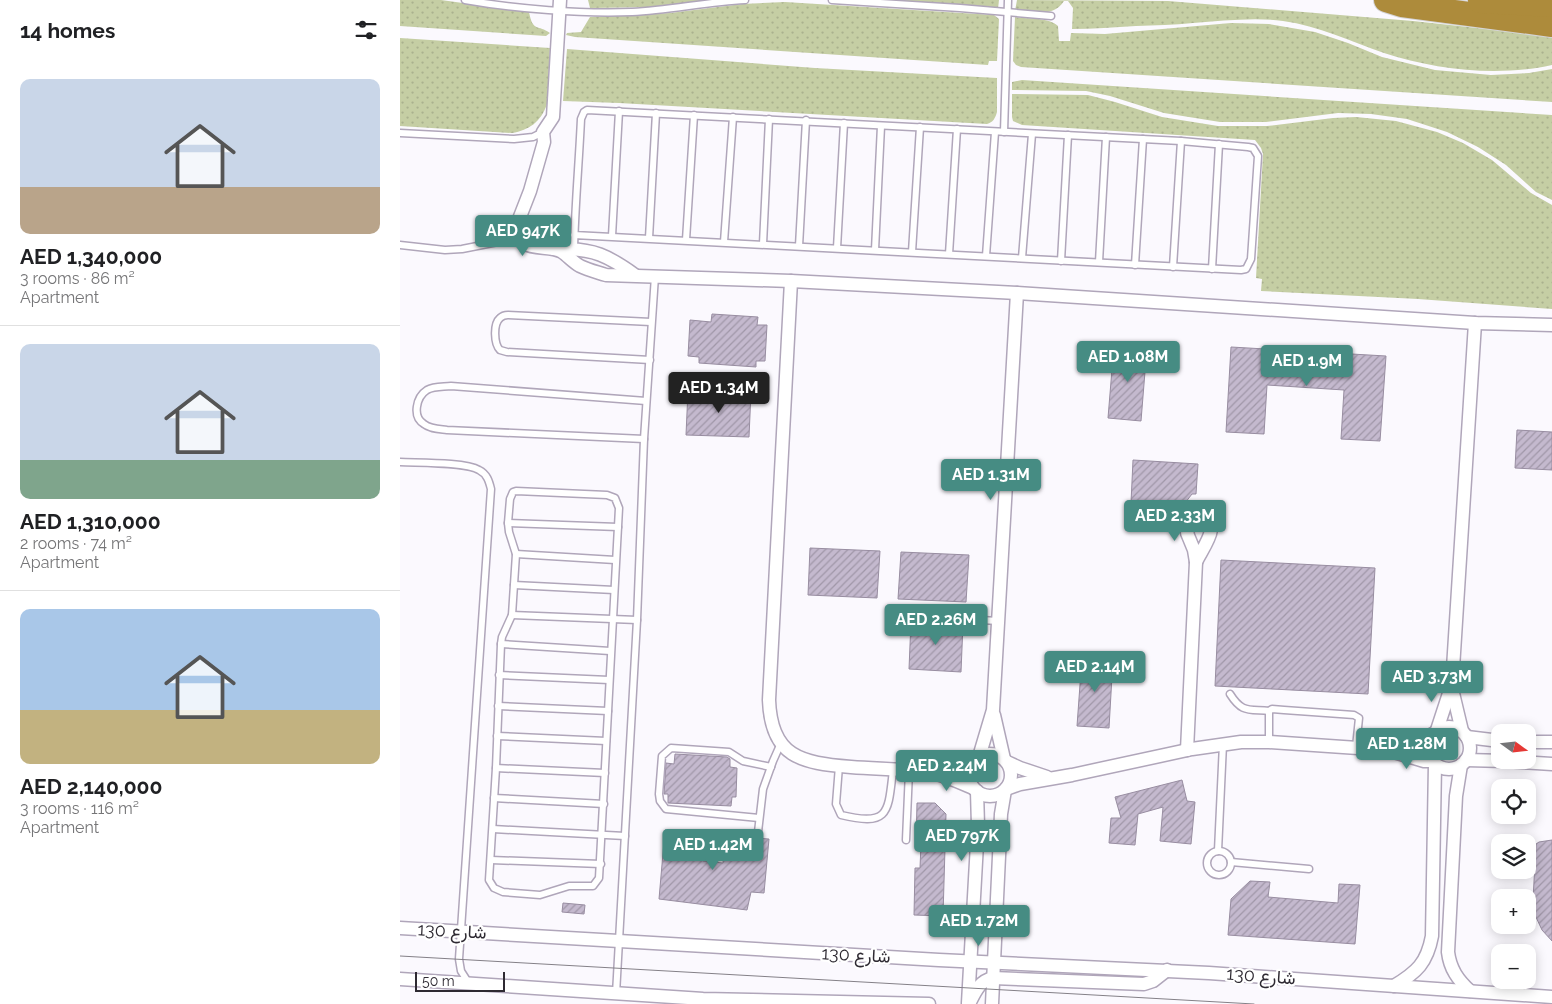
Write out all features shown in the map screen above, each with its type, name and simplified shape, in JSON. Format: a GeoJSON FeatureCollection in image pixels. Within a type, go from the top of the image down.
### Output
{"type":"FeatureCollection","features":[{"type":"Feature","properties":{"kind":"highway"},"geometry":{"type":"LineString","coordinates":[[1386,0],[1402,5],[1552,25]]}},
{"type":"Feature","properties":{"kind":"highway"},"geometry":{"type":"LineString","coordinates":[[1463,0],[1552,5]]}},
{"type":"Feature","properties":{"kind":"street"},"geometry":{"type":"LineString","coordinates":[[560,5],[553,117],[544,132],[544,142],[530,191],[516,227],[518,238],[527,244],[541,248],[586,250],[612,259],[636,275]]}},
{"type":"Feature","properties":{"kind":"street"},"geometry":{"type":"LineString","coordinates":[[560,250],[581,266],[606,275],[790,281],[1017,293],[1476,323],[1552,325]]}},
{"type":"Feature","properties":{"kind":"street"},"geometry":{"type":"LineString","coordinates":[[790,281],[769,700],[771,723],[781,744],[803,760],[814,763],[929,772],[992,754],[1020,768],[1050,778]]}},
{"type":"Feature","properties":{"kind":"street"},"geometry":{"type":"LineString","coordinates":[[992,1004],[1001,814],[1011,774],[997,734],[993,710],[1017,293]]}},
{"type":"Feature","properties":{"kind":"street"},"geometry":{"type":"LineString","coordinates":[[1394,986],[1414,974],[1420,967],[1428,953],[1432,936],[1433,762],[1428,748],[1429,741],[1435,732],[1452,684],[1476,323]]}},
{"type":"Feature","properties":{"kind":"street"},"geometry":{"type":"LineString","coordinates":[[1187,750],[1196,562]]}},
{"type":"Feature","properties":{"kind":"street"},"geometry":{"type":"LineString","coordinates":[[1452,684],[1464,734],[1470,749],[1463,763],[1456,796],[1448,952],[1452,970],[1459,981],[1470,991]]}},
{"type":"Feature","properties":{"kind":"street"},"geometry":{"type":"LineString","coordinates":[[968,1004],[978,839],[975,790],[970,780],[969,772],[977,759],[993,710]]}},
{"type":"Feature","properties":{"kind":"street"},"geometry":{"type":"LineString","coordinates":[[1387,750],[1444,727],[1452,727],[1464,734],[1491,738]]}},
{"type":"Feature","properties":{"kind":"street"},"geometry":{"type":"LineString","coordinates":[[929,772],[975,790],[984,796],[993,796],[1006,789],[1050,778],[1187,750],[1241,742],[1269,742],[1387,750],[1433,762],[1446,769],[1454,769],[1463,763],[1505,760],[1552,764]]}},
{"type":"Feature","properties":{"kind":"street"},"geometry":{"type":"LineString","coordinates":[[1536,742],[1552,742]]}},
{"type":"Feature","properties":{"kind":"street","name":"شارع 130"},"geometry":{"type":"LineString","coordinates":[[400,928],[1167,970],[1552,997]]}},
{"type":"Feature","properties":{"kind":"street"},"geometry":{"type":"LineString","coordinates":[[968,1004],[983,982],[993,978],[1144,984],[1167,970]]}},
{"type":"Feature","properties":{"kind":"street"},"geometry":{"type":"LineString","coordinates":[[400,979],[468,982],[703,1002],[929,1004]]}},
{"type":"Feature","properties":{"kind":"lane"},"geometry":{"type":"LineString","coordinates":[[465,0],[560,5],[630,12],[745,0]]}},
{"type":"Feature","properties":{"kind":"lane"},"geometry":{"type":"LineString","coordinates":[[832,0],[1051,16]]}},
{"type":"Feature","properties":{"kind":"lane"},"geometry":{"type":"LineString","coordinates":[[1004,132],[1008,0]]}},
{"type":"Feature","properties":{"kind":"lane"},"geometry":{"type":"LineString","coordinates":[[574,235],[1241,270],[1246,269],[1250,264],[1258,156],[1253,148],[1181,141],[587,110],[582,114],[574,235],[574,249]]}},
{"type":"Feature","properties":{"kind":"lane"},"geometry":{"type":"LineString","coordinates":[[612,236],[619,111]]}},
{"type":"Feature","properties":{"kind":"lane"},"geometry":{"type":"LineString","coordinates":[[650,238],[656,113]]}},
{"type":"Feature","properties":{"kind":"lane"},"geometry":{"type":"LineString","coordinates":[[686,240],[694,115]]}},
{"type":"Feature","properties":{"kind":"lane"},"geometry":{"type":"LineString","coordinates":[[724,242],[733,117]]}},
{"type":"Feature","properties":{"kind":"lane"},"geometry":{"type":"LineString","coordinates":[[763,244],[769,119]]}},
{"type":"Feature","properties":{"kind":"lane"},"geometry":{"type":"LineString","coordinates":[[799,246],[806,120]]}},
{"type":"Feature","properties":{"kind":"lane"},"geometry":{"type":"LineString","coordinates":[[837,248],[844,123]]}},
{"type":"Feature","properties":{"kind":"lane"},"geometry":{"type":"LineString","coordinates":[[875,250],[881,126]]}},
{"type":"Feature","properties":{"kind":"lane"},"geometry":{"type":"LineString","coordinates":[[912,252],[920,127]]}},
{"type":"Feature","properties":{"kind":"lane"},"geometry":{"type":"LineString","coordinates":[[949,254],[956,129]]}},
{"type":"Feature","properties":{"kind":"lane"},"geometry":{"type":"LineString","coordinates":[[400,133],[514,139],[533,137],[544,132]]}},
{"type":"Feature","properties":{"kind":"lane"},"geometry":{"type":"LineString","coordinates":[[986,256],[995,132]]}},
{"type":"Feature","properties":{"kind":"lane"},"geometry":{"type":"LineString","coordinates":[[1022,258],[1032,134]]}},
{"type":"Feature","properties":{"kind":"lane"},"geometry":{"type":"LineString","coordinates":[[1061,261],[1068,135]]}},
{"type":"Feature","properties":{"kind":"lane"},"geometry":{"type":"LineString","coordinates":[[1099,262],[1106,137]]}},
{"type":"Feature","properties":{"kind":"lane"},"geometry":{"type":"LineString","coordinates":[[1135,265],[1143,139]]}},
{"type":"Feature","properties":{"kind":"lane"},"geometry":{"type":"LineString","coordinates":[[1174,267],[1181,141]]}},
{"type":"Feature","properties":{"kind":"lane"},"geometry":{"type":"LineString","coordinates":[[1212,269],[1219,144]]}},
{"type":"Feature","properties":{"kind":"lane"},"geometry":{"type":"LineString","coordinates":[[400,245],[445,250],[518,238]]}},
{"type":"Feature","properties":{"kind":"lane"},"geometry":{"type":"LineString","coordinates":[[616,994],[637,620],[646,401],[655,276]]}},
{"type":"Feature","properties":{"kind":"lane"},"geometry":{"type":"LineString","coordinates":[[650,360],[508,352],[500,350],[496,342],[496,323],[501,317],[508,315],[651,322]]}},
{"type":"Feature","properties":{"kind":"lane"},"geometry":{"type":"LineString","coordinates":[[644,439],[431,428],[418,419],[416,408],[420,398],[427,390],[451,386],[646,401]]}},
{"type":"Feature","properties":{"kind":"lane"},"geometry":{"type":"LineString","coordinates":[[400,462],[469,466],[481,470],[489,478],[491,489],[459,959],[461,971],[468,982]]}},
{"type":"Feature","properties":{"kind":"lane"},"geometry":{"type":"LineString","coordinates":[[520,491],[612,496],[618,502],[618,528],[610,650],[600,878],[593,886],[569,886],[540,895],[503,892],[494,888],[489,880],[501,644],[512,615],[516,554],[508,523],[510,499],[513,492],[520,491]]}},
{"type":"Feature","properties":{"kind":"lane"},"geometry":{"type":"LineString","coordinates":[[508,523],[618,528]]}},
{"type":"Feature","properties":{"kind":"lane"},"geometry":{"type":"LineString","coordinates":[[516,554],[615,560]]}},
{"type":"Feature","properties":{"kind":"lane"},"geometry":{"type":"LineString","coordinates":[[514,585],[614,590]]}},
{"type":"Feature","properties":{"kind":"lane"},"geometry":{"type":"LineString","coordinates":[[512,615],[637,620]]}},
{"type":"Feature","properties":{"kind":"lane"},"geometry":{"type":"LineString","coordinates":[[912,616],[998,621]]}},
{"type":"Feature","properties":{"kind":"lane"},"geometry":{"type":"LineString","coordinates":[[501,644],[610,650]]}},
{"type":"Feature","properties":{"kind":"lane"},"geometry":{"type":"LineString","coordinates":[[499,675],[609,680]]}},
{"type":"Feature","properties":{"kind":"lane"},"geometry":{"type":"LineString","coordinates":[[1230,694],[1242,708],[1354,715],[1359,718],[1356,748]]}},
{"type":"Feature","properties":{"kind":"lane"},"geometry":{"type":"LineString","coordinates":[[498,706],[608,711]]}},
{"type":"Feature","properties":{"kind":"lane"},"geometry":{"type":"LineString","coordinates":[[1269,711],[1269,742]]}},
{"type":"Feature","properties":{"kind":"lane"},"geometry":{"type":"LineString","coordinates":[[497,736],[606,741]]}},
{"type":"Feature","properties":{"kind":"lane"},"geometry":{"type":"LineString","coordinates":[[758,832],[763,790],[781,744]]}},
{"type":"Feature","properties":{"kind":"lane"},"geometry":{"type":"LineString","coordinates":[[1218,851],[1223,744]]}},
{"type":"Feature","properties":{"kind":"lane"},"geometry":{"type":"LineString","coordinates":[[760,818],[666,808],[660,801],[659,794],[662,756],[671,748],[729,752],[743,761],[771,767]]}},
{"type":"Feature","properties":{"kind":"lane"},"geometry":{"type":"LineString","coordinates":[[839,766],[836,804],[841,814],[850,817],[876,818],[886,812],[893,770]]}},
{"type":"Feature","properties":{"kind":"lane"},"geometry":{"type":"LineString","coordinates":[[496,768],[605,772]]}},
{"type":"Feature","properties":{"kind":"lane"},"geometry":{"type":"LineString","coordinates":[[906,840],[909,771]]}},
{"type":"Feature","properties":{"kind":"lane"},"geometry":{"type":"LineString","coordinates":[[494,798],[604,804]]}},
{"type":"Feature","properties":{"kind":"lane"},"geometry":{"type":"LineString","coordinates":[[492,829],[625,836]]}},
{"type":"Feature","properties":{"kind":"lane"},"geometry":{"type":"LineString","coordinates":[[1218,851],[1227,854],[1231,862],[1230,867],[1224,874],[1215,874],[1208,868],[1207,859],[1210,854],[1218,851]]}},
{"type":"Feature","properties":{"kind":"lane"},"geometry":{"type":"LineString","coordinates":[[491,860],[601,864]]}},
{"type":"Feature","properties":{"kind":"lane"},"geometry":{"type":"LineString","coordinates":[[1231,862],[1308,869]]}},
{"type":"Feature","properties":{"kind":"green space"},"geometry":{"type":"Polygon","coordinates":[[[400,0],[441,0],[529,12],[534,26],[550,33],[546,36],[400,26],[400,0]]]}},
{"type":"Feature","properties":{"kind":"green space"},"geometry":{"type":"Polygon","coordinates":[[[588,0],[714,0],[654,7],[590,8],[588,0]]]}},
{"type":"Feature","properties":{"kind":"green space"},"geometry":{"type":"Polygon","coordinates":[[[881,0],[999,0],[998,9],[881,0]]]}},
{"type":"Feature","properties":{"kind":"green space"},"geometry":{"type":"Polygon","coordinates":[[[1017,0],[1168,1],[1413,21],[1552,36],[1552,65],[1510,71],[1489,71],[1425,64],[1384,53],[1309,26],[1260,19],[1072,29],[1073,8],[1068,1],[1064,1],[1054,10],[1036,13],[1015,11],[1017,0]]]}},
{"type":"Feature","properties":{"kind":"green space"},"geometry":{"type":"Polygon","coordinates":[[[785,2],[994,15],[999,19],[997,61],[989,61],[988,65],[566,35],[567,33],[581,32],[590,17],[670,13],[742,4],[785,2]]]}},
{"type":"Feature","properties":{"kind":"green space"},"geometry":{"type":"Polygon","coordinates":[[[1015,17],[1054,23],[1058,26],[1059,41],[1070,41],[1071,33],[1105,34],[1231,23],[1269,24],[1315,32],[1382,57],[1435,70],[1491,75],[1529,73],[1552,69],[1552,102],[1021,67],[1013,61],[1015,17]]]}},
{"type":"Feature","properties":{"kind":"green space"},"geometry":{"type":"Polygon","coordinates":[[[400,38],[550,48],[547,104],[541,116],[534,124],[524,130],[512,133],[400,126],[400,38]]]}},
{"type":"Feature","properties":{"kind":"green space"},"geometry":{"type":"Polygon","coordinates":[[[567,49],[815,68],[997,78],[997,112],[994,120],[987,124],[563,101],[567,49]]]}},
{"type":"Feature","properties":{"kind":"green space"},"geometry":{"type":"Polygon","coordinates":[[[1022,80],[1552,115],[1552,200],[1536,192],[1506,165],[1478,147],[1447,132],[1407,119],[1371,114],[1338,113],[1266,122],[1220,122],[1164,113],[1110,96],[1086,91],[1012,90],[1012,82],[1022,80]]]}},
{"type":"Feature","properties":{"kind":"green space"},"geometry":{"type":"Polygon","coordinates":[[[1012,94],[1088,95],[1162,117],[1218,126],[1267,126],[1356,117],[1396,121],[1437,132],[1463,143],[1492,160],[1531,193],[1552,205],[1552,309],[1418,299],[1261,291],[1262,279],[1256,278],[1263,154],[1255,140],[1022,125],[1013,121],[1012,94]]]}},
{"type":"Feature","properties":{"kind":"building"},"geometry":{"type":"Polygon","coordinates":[[[712,314],[758,317],[757,325],[767,325],[765,361],[756,361],[756,367],[699,363],[699,357],[688,356],[690,320],[711,322],[712,314]]]}},
{"type":"Feature","properties":{"kind":"building"},"geometry":{"type":"Polygon","coordinates":[[[1114,345],[1147,347],[1141,421],[1108,418],[1114,345]]]}},
{"type":"Feature","properties":{"kind":"building"},"geometry":{"type":"Polygon","coordinates":[[[1231,347],[1386,356],[1380,441],[1341,439],[1344,390],[1267,385],[1264,434],[1226,432],[1231,347]]]}},
{"type":"Feature","properties":{"kind":"building"},"geometry":{"type":"Polygon","coordinates":[[[688,390],[751,392],[749,437],[686,435],[688,390]]]}},
{"type":"Feature","properties":{"kind":"building"},"geometry":{"type":"Polygon","coordinates":[[[1517,430],[1552,432],[1552,470],[1515,468],[1517,430]]]}},
{"type":"Feature","properties":{"kind":"building"},"geometry":{"type":"Polygon","coordinates":[[[1133,460],[1198,464],[1196,494],[1192,494],[1178,512],[1162,521],[1162,526],[1130,524],[1133,460]]]}},
{"type":"Feature","properties":{"kind":"building"},"geometry":{"type":"Polygon","coordinates":[[[810,548],[880,551],[877,598],[808,595],[810,548]]]}},
{"type":"Feature","properties":{"kind":"building"},"geometry":{"type":"Polygon","coordinates":[[[901,552],[969,555],[966,602],[898,599],[901,552]]]}},
{"type":"Feature","properties":{"kind":"building"},"geometry":{"type":"Polygon","coordinates":[[[1221,560],[1375,568],[1368,694],[1215,686],[1221,560]]]}},
{"type":"Feature","properties":{"kind":"building"},"geometry":{"type":"Polygon","coordinates":[[[911,621],[963,624],[961,672],[909,669],[911,621]]]}},
{"type":"Feature","properties":{"kind":"building"},"geometry":{"type":"Polygon","coordinates":[[[1082,657],[1113,659],[1109,728],[1077,726],[1082,657]]]}},
{"type":"Feature","properties":{"kind":"building"},"geometry":{"type":"Polygon","coordinates":[[[675,754],[727,757],[730,759],[730,767],[737,768],[736,797],[732,797],[731,806],[668,803],[668,794],[664,794],[666,763],[674,764],[675,754]]]}},
{"type":"Feature","properties":{"kind":"building"},"geometry":{"type":"Polygon","coordinates":[[[1182,780],[1187,801],[1195,802],[1191,844],[1160,841],[1163,807],[1138,814],[1135,845],[1109,843],[1111,818],[1121,818],[1115,797],[1182,780]]]}},
{"type":"Feature","properties":{"kind":"building"},"geometry":{"type":"Polygon","coordinates":[[[917,803],[935,803],[946,814],[943,916],[914,915],[915,868],[920,868],[921,844],[916,844],[917,803]]]}},
{"type":"Feature","properties":{"kind":"building"},"geometry":{"type":"Polygon","coordinates":[[[665,830],[705,834],[703,861],[723,863],[725,836],[769,839],[764,893],[751,892],[747,910],[659,899],[665,830]]]}},
{"type":"Feature","properties":{"kind":"building"},"geometry":{"type":"Polygon","coordinates":[[[1552,840],[1552,941],[1542,930],[1536,917],[1536,889],[1534,889],[1534,879],[1536,879],[1536,844],[1552,840]]]}},
{"type":"Feature","properties":{"kind":"building"},"geometry":{"type":"Polygon","coordinates":[[[1250,881],[1270,882],[1268,897],[1338,903],[1339,884],[1360,885],[1355,944],[1228,935],[1231,899],[1250,881]]]}},
{"type":"Feature","properties":{"kind":"building"},"geometry":{"type":"Polygon","coordinates":[[[563,903],[585,905],[584,914],[562,912],[563,903]]]}},
{"type":"Feature","properties":{"kind":"tram line"},"geometry":{"type":"LineString","coordinates":[[400,956],[1254,1004]]}}]}
